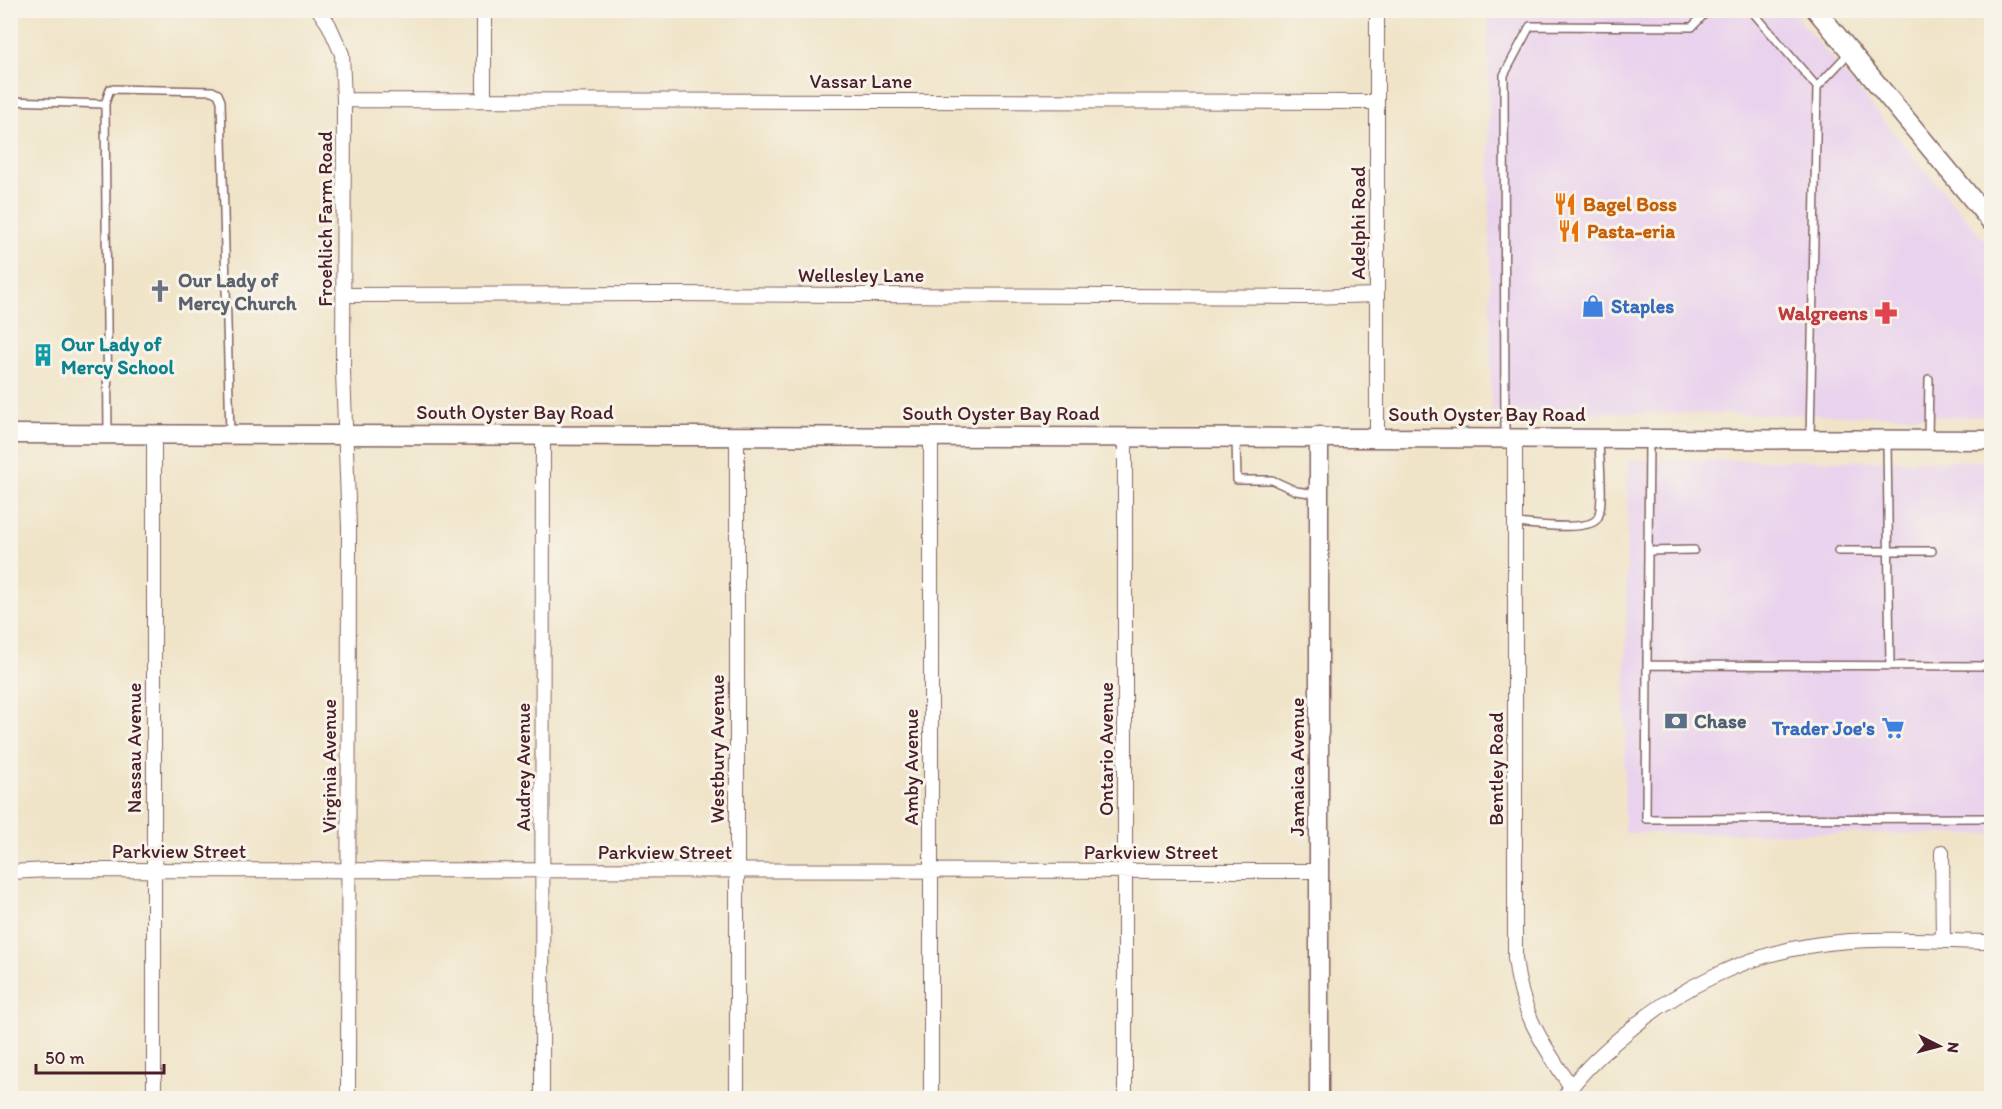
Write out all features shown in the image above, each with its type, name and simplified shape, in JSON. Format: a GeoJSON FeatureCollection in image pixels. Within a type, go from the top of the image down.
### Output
{"type":"FeatureCollection","features":[{"type":"Feature","properties":{"kind":"main road"},"geometry":{"type":"LineString","coordinates":[[1816,10],[1991,221]]}},
{"type":"Feature","properties":{"kind":"main road","name":"South Oyster Bay Road"},"geometry":{"type":"LineString","coordinates":[[10,434],[1377,436],[1992,440]]}},
{"type":"Feature","properties":{"kind":"main road","name":"Jamaica Avenue"},"geometry":{"type":"LineString","coordinates":[[1319,436],[1319,1098]]}},
{"type":"Feature","properties":{"kind":"street","name":"Froehlich Farm Road"},"geometry":{"type":"LineString","coordinates":[[319,10],[329,25],[342,54],[344,100],[343,372],[346,434]]}},
{"type":"Feature","properties":{"kind":"street"},"geometry":{"type":"LineString","coordinates":[[484,10],[484,100]]}},
{"type":"Feature","properties":{"kind":"street","name":"Adelphi Road"},"geometry":{"type":"LineString","coordinates":[[1377,10],[1377,436]]}},
{"type":"Feature","properties":{"kind":"street","name":"Vassar Lane"},"geometry":{"type":"LineString","coordinates":[[344,100],[1377,102]]}},
{"type":"Feature","properties":{"kind":"street","name":"Wellesley Lane"},"geometry":{"type":"LineString","coordinates":[[344,295],[1309,297],[1377,295]]}},
{"type":"Feature","properties":{"kind":"street","name":"Nassau Avenue"},"geometry":{"type":"LineString","coordinates":[[154,434],[154,1098]]}},
{"type":"Feature","properties":{"kind":"street","name":"Virginia Avenue"},"geometry":{"type":"LineString","coordinates":[[346,434],[349,527],[348,1098]]}},
{"type":"Feature","properties":{"kind":"street","name":"Audrey Avenue"},"geometry":{"type":"LineString","coordinates":[[542,1098],[543,435]]}},
{"type":"Feature","properties":{"kind":"street","name":"Westbury Avenue"},"geometry":{"type":"LineString","coordinates":[[737,435],[737,1098]]}},
{"type":"Feature","properties":{"kind":"street","name":"Amby Avenue"},"geometry":{"type":"LineString","coordinates":[[931,435],[931,1098]]}},
{"type":"Feature","properties":{"kind":"street","name":"Ontario Avenue"},"geometry":{"type":"LineString","coordinates":[[1125,436],[1125,1098]]}},
{"type":"Feature","properties":{"kind":"street","name":"Bentley Road"},"geometry":{"type":"LineString","coordinates":[[1510,437],[1515,523],[1515,958],[1518,983],[1528,1016],[1567,1093]]}},
{"type":"Feature","properties":{"kind":"street"},"geometry":{"type":"LineString","coordinates":[[1942,852],[1943,941]]}},
{"type":"Feature","properties":{"kind":"street","name":"Parkview Street"},"geometry":{"type":"LineString","coordinates":[[10,872],[154,870],[1319,871]]}},
{"type":"Feature","properties":{"kind":"street"},"geometry":{"type":"LineString","coordinates":[[1567,1093],[1641,1020],[1673,998],[1722,972],[1772,954],[1814,945],[1864,941],[1992,942]]}},
{"type":"Feature","properties":{"kind":"lane"},"geometry":{"type":"LineString","coordinates":[[1510,437],[1504,75],[1530,26],[1692,27],[1708,10]]}},
{"type":"Feature","properties":{"kind":"lane"},"geometry":{"type":"LineString","coordinates":[[1751,10],[1817,87],[1810,439]]}},
{"type":"Feature","properties":{"kind":"lane"},"geometry":{"type":"LineString","coordinates":[[1817,87],[1850,52]]}},
{"type":"Feature","properties":{"kind":"lane"},"geometry":{"type":"LineString","coordinates":[[108,434],[105,104],[110,89],[212,91],[218,94],[221,100],[230,434]]}},
{"type":"Feature","properties":{"kind":"lane"},"geometry":{"type":"LineString","coordinates":[[10,101],[105,104]]}},
{"type":"Feature","properties":{"kind":"lane"},"geometry":{"type":"LineString","coordinates":[[1928,439],[1929,380]]}},
{"type":"Feature","properties":{"kind":"lane"},"geometry":{"type":"LineString","coordinates":[[1236,436],[1237,480],[1272,480],[1296,491],[1319,494]]}},
{"type":"Feature","properties":{"kind":"lane"},"geometry":{"type":"LineString","coordinates":[[1515,523],[1577,526],[1588,525],[1596,519],[1601,505],[1599,437]]}},
{"type":"Feature","properties":{"kind":"lane"},"geometry":{"type":"LineString","coordinates":[[1649,438],[1646,819],[1992,818]]}},
{"type":"Feature","properties":{"kind":"lane"},"geometry":{"type":"LineString","coordinates":[[1887,439],[1890,666]]}},
{"type":"Feature","properties":{"kind":"lane"},"geometry":{"type":"LineString","coordinates":[[1648,551],[1694,550]]}},
{"type":"Feature","properties":{"kind":"lane"},"geometry":{"type":"LineString","coordinates":[[1838,551],[1932,551]]}},
{"type":"Feature","properties":{"kind":"lane"},"geometry":{"type":"LineString","coordinates":[[1647,665],[1992,666]]}},
{"type":"Feature","properties":{"kind":"shaded area"},"geometry":{"type":"Polygon","coordinates":[[[1682,11],[1792,11],[1991,248],[1991,417],[1491,411],[1488,14],[1675,17],[1682,11]]]}},
{"type":"Feature","properties":{"kind":"shaded area"},"geometry":{"type":"Polygon","coordinates":[[[1628,460],[1991,461],[1991,834],[1624,833],[1628,460]]]}},
{"type":"Feature","properties":{"kind":"place","name":"Bagel Boss"},"geometry":{"type":"Point","coordinates":[1565,204]}},
{"type":"Feature","properties":{"kind":"place","name":"Pasta-eria"},"geometry":{"type":"Point","coordinates":[1569,231]}},
{"type":"Feature","properties":{"kind":"place","name":"Our Lady of Mercy Church"},"geometry":{"type":"Point","coordinates":[160,291]}},
{"type":"Feature","properties":{"kind":"place","name":"Staples"},"geometry":{"type":"Point","coordinates":[1593,306]}},
{"type":"Feature","properties":{"kind":"place","name":"Walgreens"},"geometry":{"type":"Point","coordinates":[1886,313]}},
{"type":"Feature","properties":{"kind":"place","name":"Our Lady of Mercy School"},"geometry":{"type":"Point","coordinates":[43,355]}},
{"type":"Feature","properties":{"kind":"place","name":"Chase"},"geometry":{"type":"Point","coordinates":[1676,721]}},
{"type":"Feature","properties":{"kind":"place","name":"Trader Joe's"},"geometry":{"type":"Point","coordinates":[1893,728]}}]}
